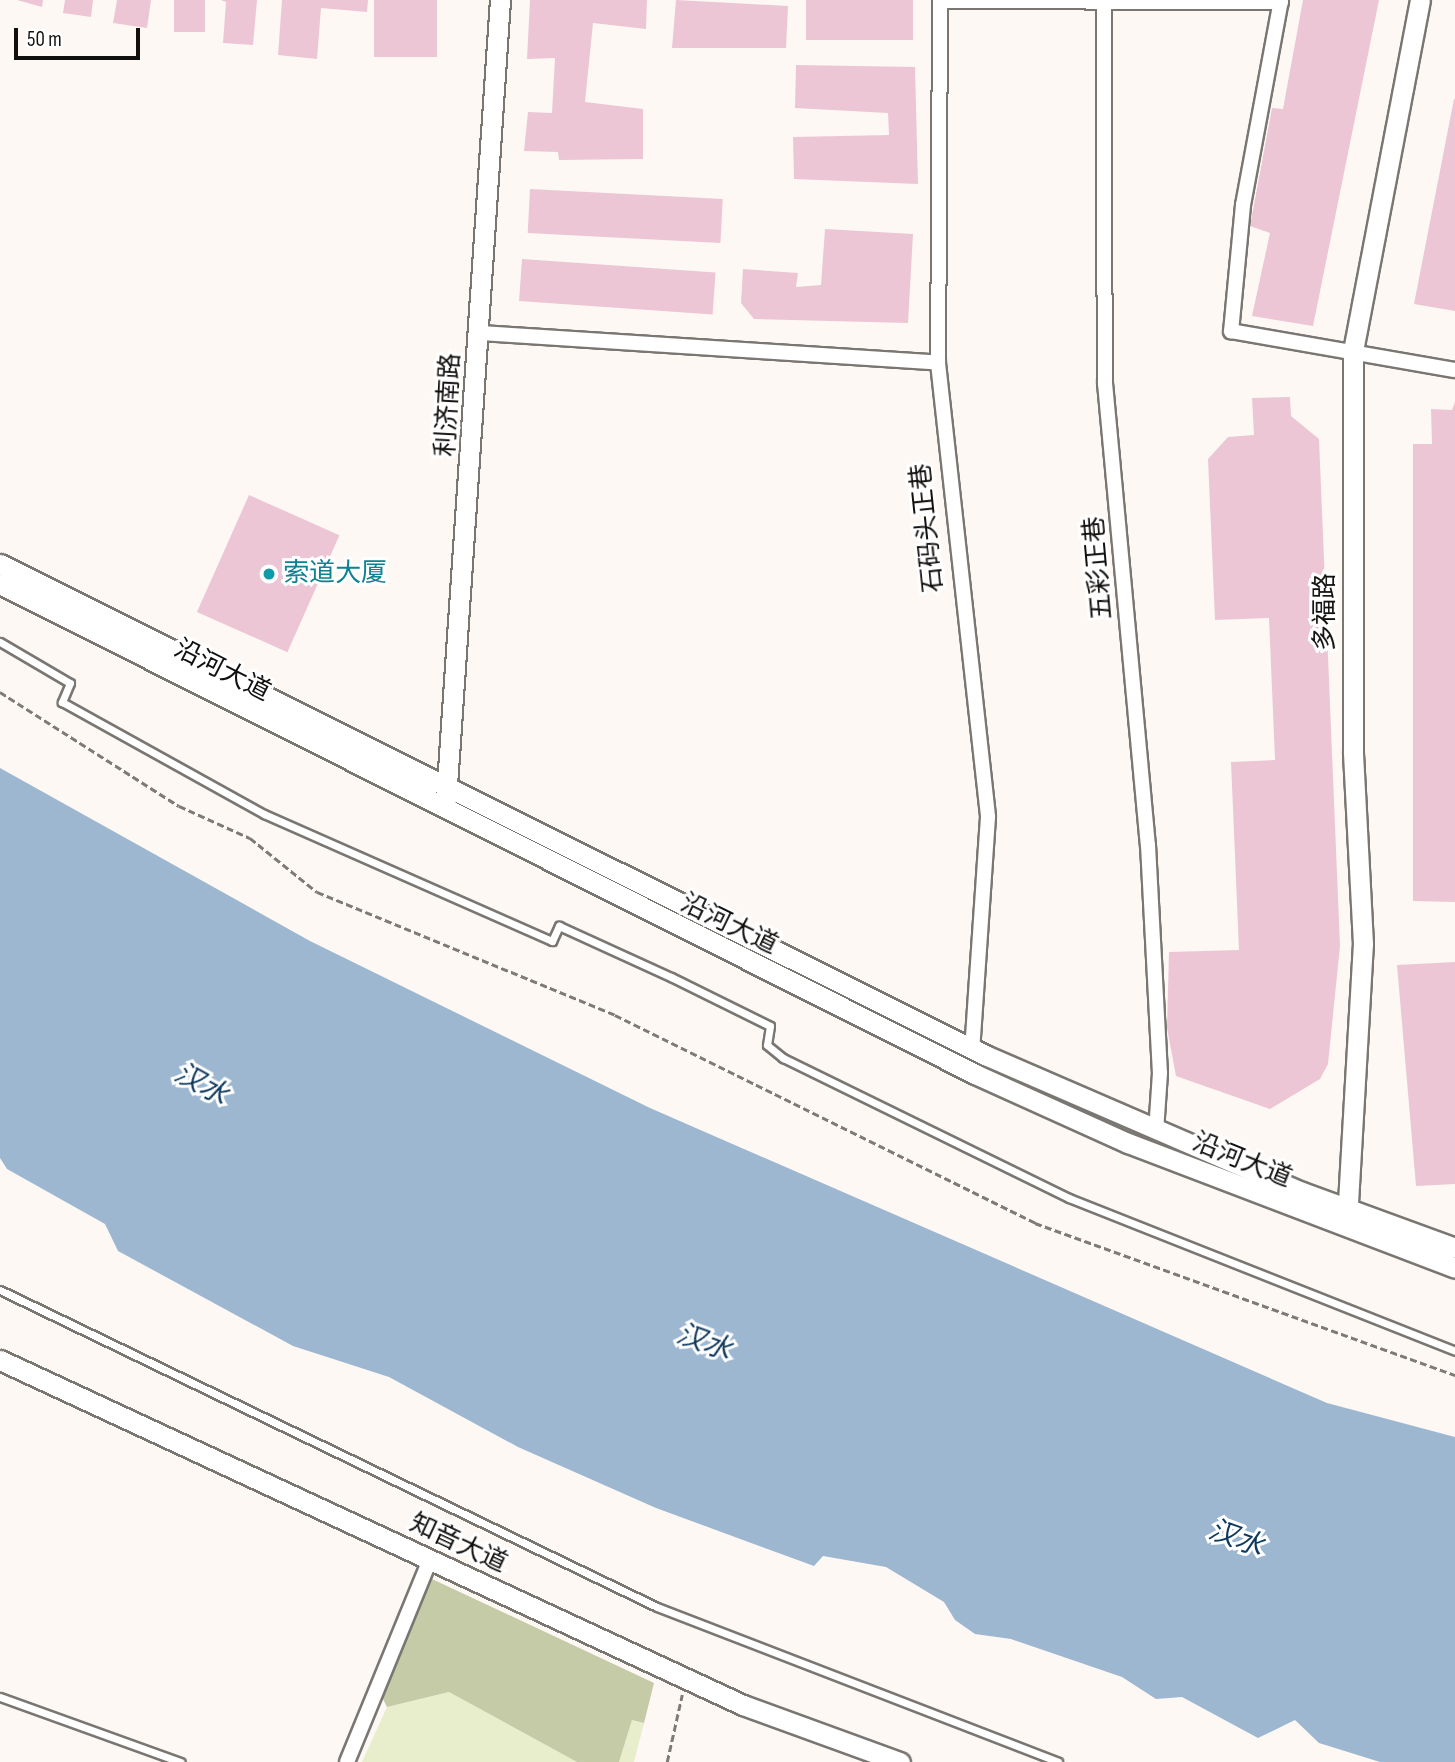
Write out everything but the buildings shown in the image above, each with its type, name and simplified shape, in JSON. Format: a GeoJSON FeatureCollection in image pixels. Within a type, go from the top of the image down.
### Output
{"type":"FeatureCollection","features":[{"type":"Feature","properties":{"kind":"main road","name":"利济南路"},"geometry":{"type":"LineString","coordinates":[[444,812],[480,333],[500,0]]}},
{"type":"Feature","properties":{"kind":"main road","name":"多福路"},"geometry":{"type":"LineString","coordinates":[[1347,1230],[1346,1208],[1363,944],[1353,751],[1353,351],[1420,0]]}},
{"type":"Feature","properties":{"kind":"main road","name":"沿河大道"},"geometry":{"type":"LineString","coordinates":[[0,564],[447,791],[972,1049],[1156,1131],[1346,1208],[1455,1248]]}},
{"type":"Feature","properties":{"kind":"main road","name":"沿河大道"},"geometry":{"type":"LineString","coordinates":[[0,584],[444,812],[975,1074],[1347,1230],[1455,1268]]}},
{"type":"Feature","properties":{"kind":"main road","name":"知音大道"},"geometry":{"type":"LineString","coordinates":[[0,1360],[685,1678],[900,1762]]}},
{"type":"Feature","properties":{"kind":"street"},"geometry":{"type":"LineString","coordinates":[[940,1],[1281,1],[1243,205],[1231,331],[1455,370]]}},
{"type":"Feature","properties":{"kind":"street","name":"石码头正巷"},"geometry":{"type":"LineString","coordinates":[[940,1],[937,363],[988,817],[972,1049]]}},
{"type":"Feature","properties":{"kind":"street","name":"五彩正巷"},"geometry":{"type":"LineString","coordinates":[[1104,1],[1105,383],[1148,845],[1160,1073],[1156,1131]]}},
{"type":"Feature","properties":{"kind":"street"},"geometry":{"type":"LineString","coordinates":[[480,333],[937,363]]}},
{"type":"Feature","properties":{"kind":"street"},"geometry":{"type":"LineString","coordinates":[[347,1762],[429,1560]]}},
{"type":"Feature","properties":{"kind":"lane"},"geometry":{"type":"LineString","coordinates":[[0,642],[70,683],[62,702],[264,814],[552,941],[559,926],[671,977],[770,1026],[767,1045],[783,1058],[1069,1199],[1455,1351]]}},
{"type":"Feature","properties":{"kind":"lane"},"geometry":{"type":"LineString","coordinates":[[0,1290],[657,1607],[1058,1762]]}},
{"type":"Feature","properties":{"kind":"lane"},"geometry":{"type":"LineString","coordinates":[[0,1696],[181,1762]]}},
{"type":"Feature","properties":{"kind":"path"},"geometry":{"type":"LineString","coordinates":[[0,692],[180,806],[250,838],[317,892],[615,1015],[1035,1223],[1455,1375]]}},
{"type":"Feature","properties":{"kind":"path"},"geometry":{"type":"LineString","coordinates":[[667,1762],[685,1678]]}},
{"type":"Feature","properties":{"kind":"green space"},"geometry":{"type":"Polygon","coordinates":[[[432,1579],[654,1683],[644,1723],[632,1720],[619,1762],[577,1762],[449,1692],[387,1707],[382,1697],[432,1579]]]}},
{"type":"Feature","properties":{"kind":"green space"},"geometry":{"type":"Polygon","coordinates":[[[449,1692],[577,1762],[362,1762],[387,1707],[449,1692]]]}},
{"type":"Feature","properties":{"kind":"green space"},"geometry":{"type":"Polygon","coordinates":[[[632,1720],[644,1723],[634,1762],[619,1762],[632,1720]]]}},
{"type":"Feature","properties":{"kind":"water","name":"汉水"},"geometry":{"type":"Polygon","coordinates":[[[0,768],[310,941],[650,1108],[1327,1403],[1455,1437],[1455,1762],[1380,1762],[1319,1743],[1295,1720],[1258,1738],[1182,1697],[1156,1699],[1122,1677],[1011,1639],[975,1634],[955,1620],[944,1602],[886,1567],[823,1556],[814,1566],[656,1508],[518,1447],[389,1377],[293,1346],[118,1251],[105,1224],[7,1169],[0,1158],[0,768]]]}},
{"type":"Feature","properties":{"kind":"place","name":"索道大厦"},"geometry":{"type":"Point","coordinates":[269,574]}}]}
